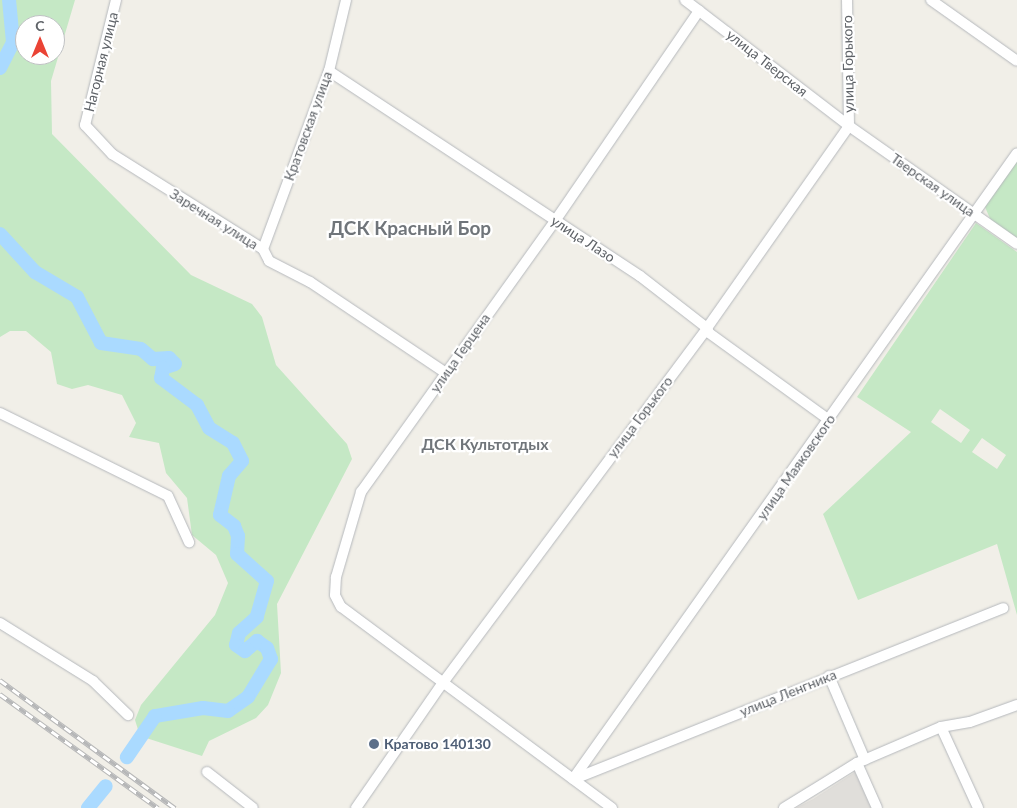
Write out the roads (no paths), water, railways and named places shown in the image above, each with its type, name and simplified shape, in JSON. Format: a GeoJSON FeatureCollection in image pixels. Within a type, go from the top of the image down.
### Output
{"type":"FeatureCollection","features":[{"type":"Feature","properties":{"kind":"street","name":"Нагорная улица"},"geometry":{"type":"LineString","coordinates":[[85,125],[116,0]]}},
{"type":"Feature","properties":{"kind":"street","name":"Кратовская улица"},"geometry":{"type":"LineString","coordinates":[[263,249],[329,71],[346,0]]}},
{"type":"Feature","properties":{"kind":"street","name":"улица Тверская"},"geometry":{"type":"LineString","coordinates":[[685,0],[848,126]]}},
{"type":"Feature","properties":{"kind":"street","name":"улица Горького"},"geometry":{"type":"LineString","coordinates":[[356,808],[442,684],[707,328],[848,126],[847,0]]}},
{"type":"Feature","properties":{"kind":"street"},"geometry":{"type":"LineString","coordinates":[[931,0],[1017,60]]}},
{"type":"Feature","properties":{"kind":"street","name":"улица Герцена"},"geometry":{"type":"LineString","coordinates":[[612,808],[442,684],[341,607],[335,595],[344,543],[361,492],[555,221],[699,10]]}},
{"type":"Feature","properties":{"kind":"street","name":"улица Лазо"},"geometry":{"type":"LineString","coordinates":[[329,71],[640,276],[707,328],[709,334],[829,420]]}},
{"type":"Feature","properties":{"kind":"street","name":"Заречная улица"},"geometry":{"type":"LineString","coordinates":[[85,125],[112,154],[263,249],[270,261],[310,282],[446,373]]}},
{"type":"Feature","properties":{"kind":"street","name":"Тверская улица"},"geometry":{"type":"LineString","coordinates":[[848,126],[1017,244]]}},
{"type":"Feature","properties":{"kind":"street","name":"улица Маяковского"},"geometry":{"type":"LineString","coordinates":[[573,779],[1017,153]]}},
{"type":"Feature","properties":{"kind":"street"},"geometry":{"type":"LineString","coordinates":[[0,413],[168,496],[189,542]]}},
{"type":"Feature","properties":{"kind":"street","name":"улица Ленгника"},"geometry":{"type":"LineString","coordinates":[[573,779],[1003,608]]}},
{"type":"Feature","properties":{"kind":"street"},"geometry":{"type":"LineString","coordinates":[[0,623],[93,681],[128,715]]}},
{"type":"Feature","properties":{"kind":"street"},"geometry":{"type":"LineString","coordinates":[[829,676],[877,808]]}},
{"type":"Feature","properties":{"kind":"street"},"geometry":{"type":"LineString","coordinates":[[784,808],[861,761],[941,727],[970,722],[1017,706]]}},
{"type":"Feature","properties":{"kind":"street"},"geometry":{"type":"LineString","coordinates":[[941,727],[978,808]]}},
{"type":"Feature","properties":{"kind":"street"},"geometry":{"type":"LineString","coordinates":[[207,772],[253,808]]}},
{"type":"Feature","properties":{"kind":"waterway"},"geometry":{"type":"LineString","coordinates":[[0,68],[13,42],[9,0]]}},
{"type":"Feature","properties":{"kind":"waterway"},"geometry":{"type":"LineString","coordinates":[[0,234],[35,272],[77,297],[101,343],[141,349],[153,359],[169,358],[175,364],[163,368],[161,378],[197,405],[209,428],[233,443],[242,461],[229,476],[220,515],[234,526],[238,536],[237,554],[267,581],[257,617],[239,633],[236,645],[245,651],[257,641],[267,648],[271,659],[248,697],[228,711],[203,708],[155,716],[127,757]]}},
{"type":"Feature","properties":{"kind":"waterway"},"geometry":{"type":"LineString","coordinates":[[88,808],[106,786]]}},
{"type":"Feature","properties":{"kind":"railway"},"geometry":{"type":"LineString","coordinates":[[0,680],[175,808]]}},
{"type":"Feature","properties":{"kind":"railway"},"geometry":{"type":"LineString","coordinates":[[0,694],[158,808]]}},
{"type":"Feature","properties":{"kind":"place","name":"Кратово 140130"},"geometry":{"type":"Point","coordinates":[374,744]}},
{"type":"Feature","properties":{"kind":"district","name":"ДСК Красный Бор"},"geometry":{"type":"Point","coordinates":[410,228]}},
{"type":"Feature","properties":{"kind":"district","name":"ДСК Культотдых"},"geometry":{"type":"Point","coordinates":[485,444]}}]}
